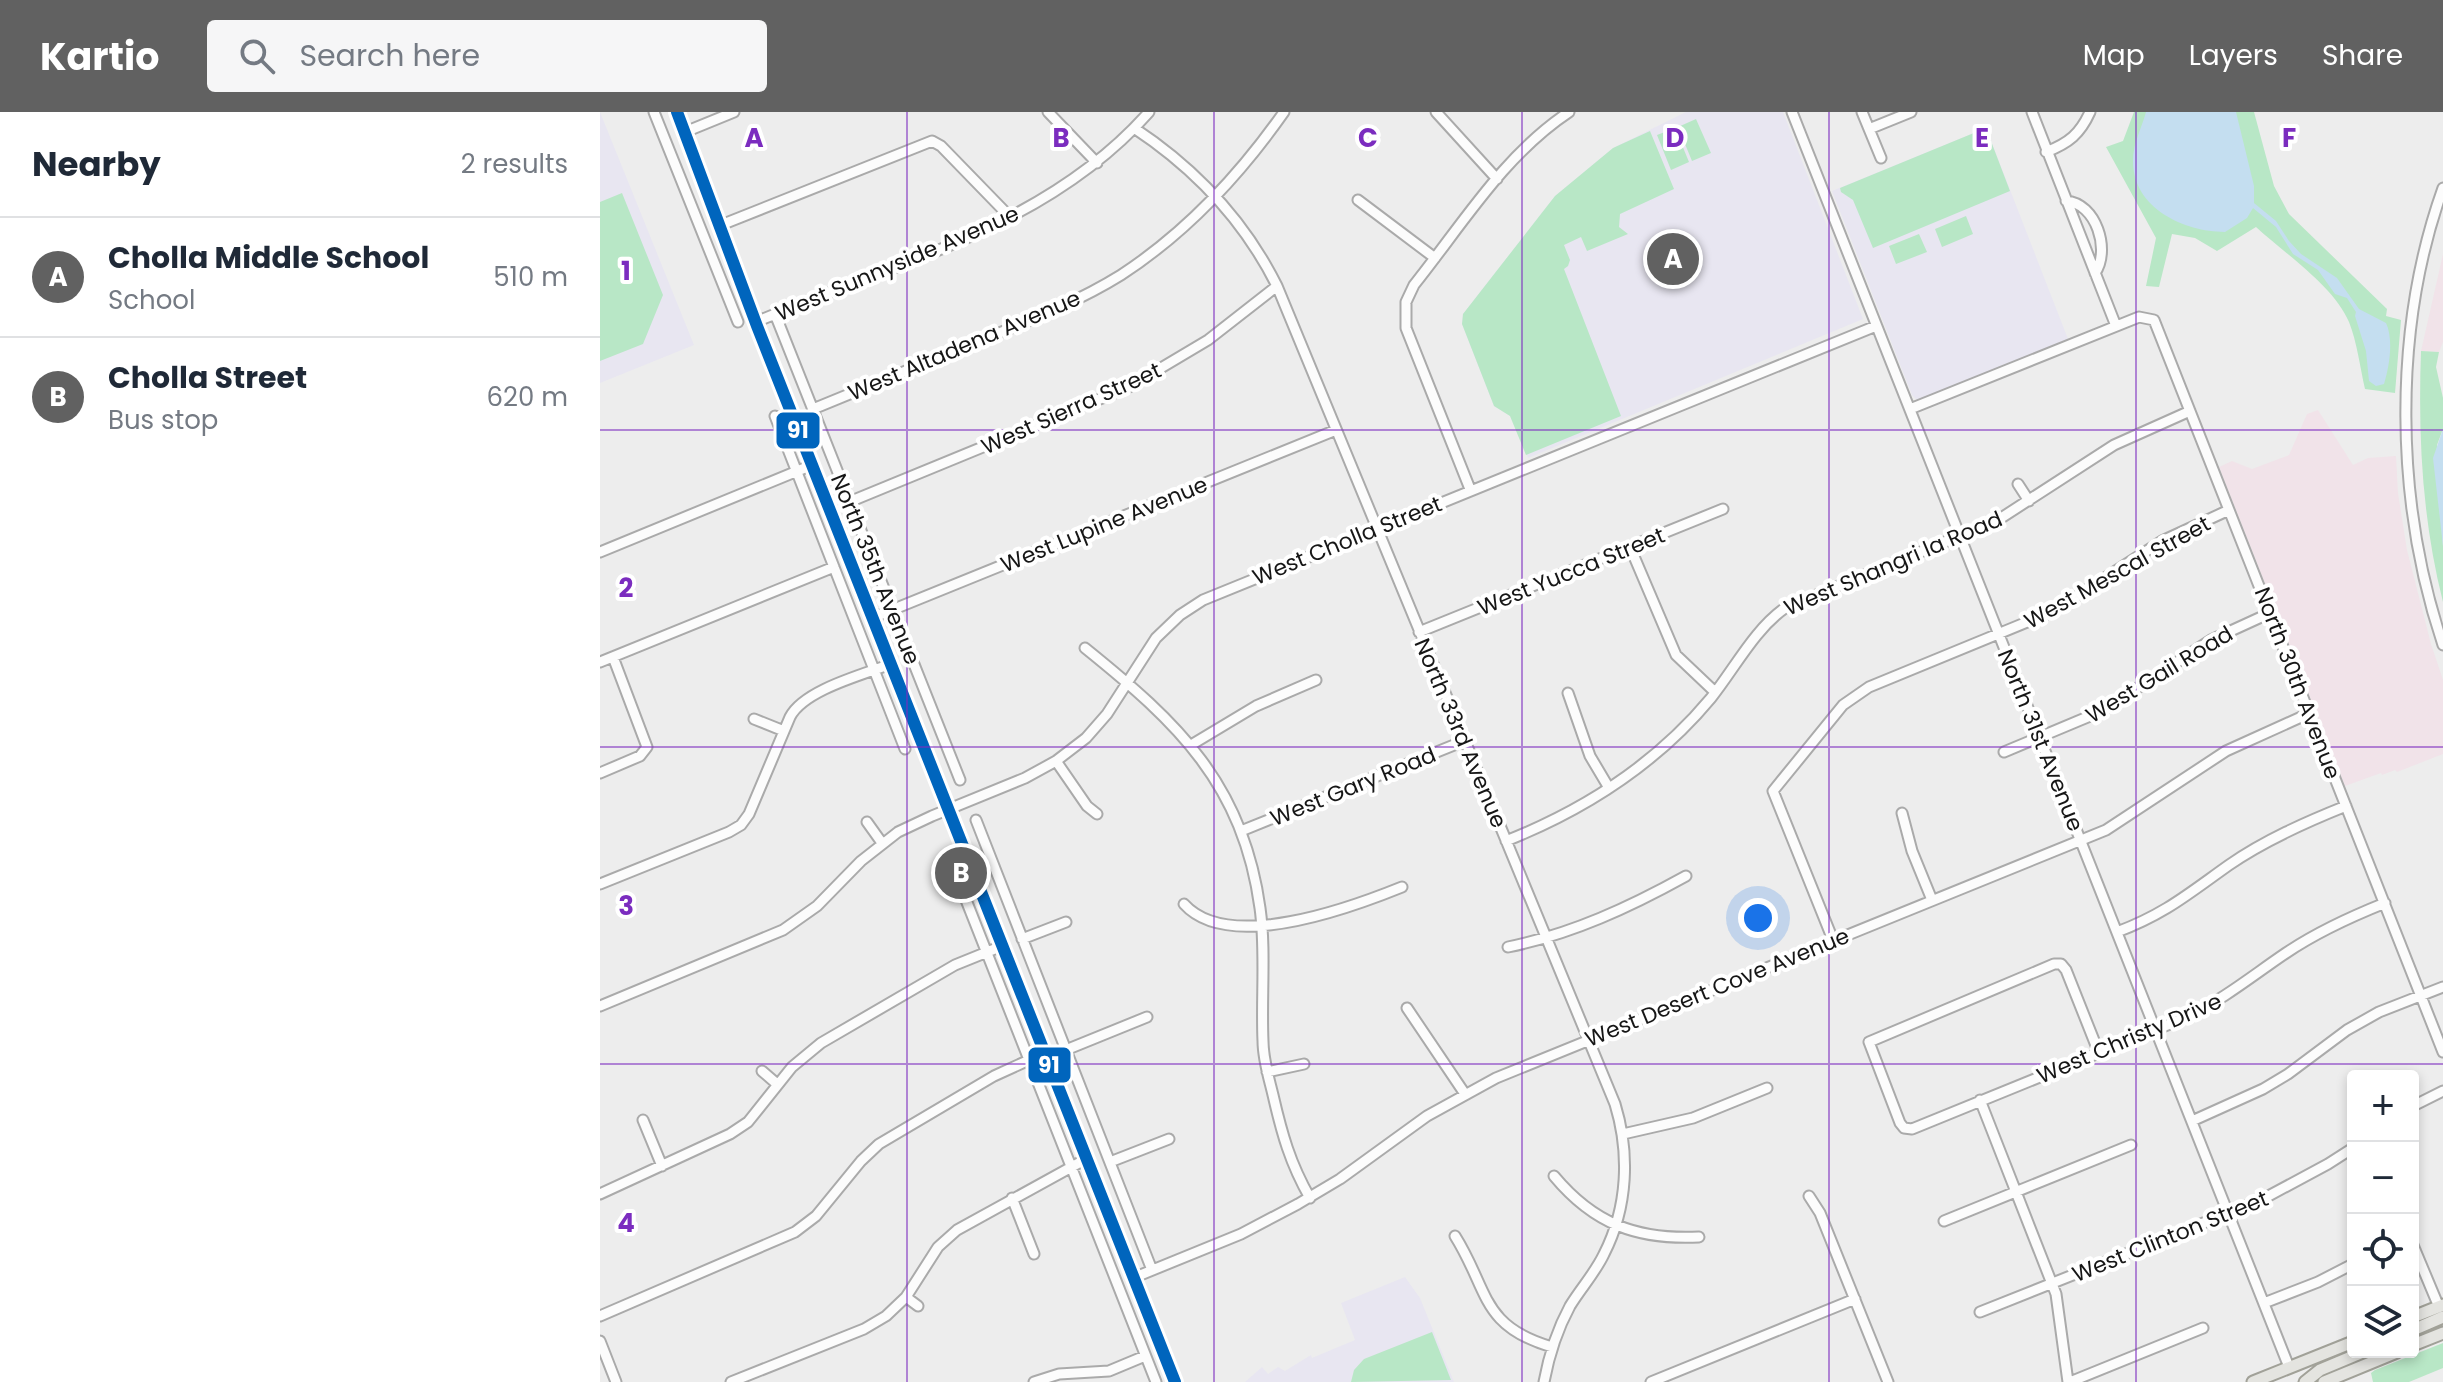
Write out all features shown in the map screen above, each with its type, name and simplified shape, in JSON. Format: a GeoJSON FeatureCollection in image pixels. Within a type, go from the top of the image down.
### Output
{"type":"FeatureCollection","features":[{"type":"Feature","properties":{"kind":"main road","name":"North 35th Avenue"},"geometry":{"type":"LineString","coordinates":[[677,112],[812,465],[1175,1382]]}},
{"type":"Feature","properties":{"kind":"main road"},"geometry":{"type":"LineString","coordinates":[[2419,1316],[2442,1310]]}},
{"type":"Feature","properties":{"kind":"main road"},"geometry":{"type":"LineString","coordinates":[[2419,1326],[2442,1310]]}},
{"type":"Feature","properties":{"kind":"main road"},"geometry":{"type":"LineString","coordinates":[[2419,1343],[2443,1333]]}},
{"type":"Feature","properties":{"kind":"main road"},"geometry":{"type":"LineString","coordinates":[[2253,1382],[2347,1344]]}},
{"type":"Feature","properties":{"kind":"main road"},"geometry":{"type":"LineString","coordinates":[[2306,1381],[2320,1370],[2349,1358]]}},
{"type":"Feature","properties":{"kind":"main road"},"geometry":{"type":"LineString","coordinates":[[2289,1367],[2306,1381],[2325,1382],[2383,1358]]}},
{"type":"Feature","properties":{"kind":"main road"},"geometry":{"type":"LineString","coordinates":[[2263,1382],[2279,1382],[2289,1367]]}},
{"type":"Feature","properties":{"kind":"street"},"geometry":{"type":"LineString","coordinates":[[654,112],[738,322]]}},
{"type":"Feature","properties":{"kind":"street"},"geometry":{"type":"LineString","coordinates":[[685,132],[734,112]]}},
{"type":"Feature","properties":{"kind":"street"},"geometry":{"type":"LineString","coordinates":[[1048,112],[1097,163]]}},
{"type":"Feature","properties":{"kind":"street","name":"West Sunnyside Avenue"},"geometry":{"type":"LineString","coordinates":[[756,322],[1010,217],[1051,196],[1097,163],[1149,112]]}},
{"type":"Feature","properties":{"kind":"street","name":"West Altadena Avenue"},"geometry":{"type":"LineString","coordinates":[[813,409],[1045,315],[1146,258],[1217,197],[1255,154],[1284,112]]}},
{"type":"Feature","properties":{"kind":"street"},"geometry":{"type":"LineString","coordinates":[[1436,112],[1497,179]]}},
{"type":"Feature","properties":{"kind":"street"},"geometry":{"type":"LineString","coordinates":[[1470,489],[1406,328],[1406,302],[1414,285],[1497,179],[1531,144],[1569,112]]}},
{"type":"Feature","properties":{"kind":"street","name":"North 31st Avenue"},"geometry":{"type":"LineString","coordinates":[[1792,112],[2289,1367]]}},
{"type":"Feature","properties":{"kind":"street"},"geometry":{"type":"LineString","coordinates":[[1862,112],[1881,158]]}},
{"type":"Feature","properties":{"kind":"street"},"geometry":{"type":"LineString","coordinates":[[1869,129],[1911,112]]}},
{"type":"Feature","properties":{"kind":"street"},"geometry":{"type":"LineString","coordinates":[[1910,409],[2116,326],[2032,112]]}},
{"type":"Feature","properties":{"kind":"street"},"geometry":{"type":"LineString","coordinates":[[2046,152],[2065,145],[2075,137],[2090,112]]}},
{"type":"Feature","properties":{"kind":"street","name":"North 33rd Avenue"},"geometry":{"type":"LineString","coordinates":[[1134,128],[1179,161],[1217,197],[1253,242],[1277,286],[1615,1104],[1623,1134],[1625,1177],[1615,1226],[1605,1253],[1572,1304],[1552,1347],[1544,1382]]}},
{"type":"Feature","properties":{"kind":"street"},"geometry":{"type":"LineString","coordinates":[[721,225],[932,141],[941,146],[1010,217]]}},
{"type":"Feature","properties":{"kind":"street"},"geometry":{"type":"LineString","coordinates":[[2443,188],[2424,259],[2416,306],[2407,369],[2407,410],[2408,475],[2416,532],[2443,645]]}},
{"type":"Feature","properties":{"kind":"street"},"geometry":{"type":"LineString","coordinates":[[1358,200],[1435,258]]}},
{"type":"Feature","properties":{"kind":"street"},"geometry":{"type":"LineString","coordinates":[[2066,201],[2076,202],[2087,211],[2100,236],[2103,251],[2101,265],[2095,273]]}},
{"type":"Feature","properties":{"kind":"street"},"geometry":{"type":"LineString","coordinates":[[694,215],[714,207]]}},
{"type":"Feature","properties":{"kind":"street","name":"West Sierra Street"},"geometry":{"type":"LineString","coordinates":[[849,502],[1129,387],[1208,340],[1277,286]]}},
{"type":"Feature","properties":{"kind":"street","name":"North 35th Avenue"},"geometry":{"type":"LineString","coordinates":[[775,314],[960,780]]}},
{"type":"Feature","properties":{"kind":"street","name":"North 30th Avenue"},"geometry":{"type":"LineString","coordinates":[[2116,326],[2139,317],[2150,317],[2157,325],[2443,1052]]}},
{"type":"Feature","properties":{"kind":"street","name":"West Cholla Street"},"geometry":{"type":"LineString","coordinates":[[600,1006],[783,930],[817,906],[882,843],[910,826],[1025,778],[1056,761],[1095,728],[1156,638],[1180,615],[1203,600],[1876,326]]}},
{"type":"Feature","properties":{"kind":"street","name":"West Shangri la Road"},"geometry":{"type":"LineString","coordinates":[[1506,841],[1548,824],[1609,788],[1657,753],[1715,692],[1767,623],[1785,608],[1998,520],[2114,445],[2190,411]]}},
{"type":"Feature","properties":{"kind":"street","name":"North 35th Avenue"},"geometry":{"type":"LineString","coordinates":[[775,416],[905,749]]}},
{"type":"Feature","properties":{"kind":"street","name":"West Lupine Avenue"},"geometry":{"type":"LineString","coordinates":[[872,618],[1336,430]]}},
{"type":"Feature","properties":{"kind":"street"},"geometry":{"type":"LineString","coordinates":[[600,552],[812,465]]}},
{"type":"Feature","properties":{"kind":"street","name":"West Shangri la Road"},"geometry":{"type":"LineString","coordinates":[[2018,484],[2029,501]]}},
{"type":"Feature","properties":{"kind":"street","name":"West Yucca Street"},"geometry":{"type":"LineString","coordinates":[[1419,632],[1723,509]]}},
{"type":"Feature","properties":{"kind":"street","name":"West Mescal Street"},"geometry":{"type":"LineString","coordinates":[[1833,940],[1773,791],[1843,705],[1855,695],[2054,611],[2162,541],[2229,510]]}},
{"type":"Feature","properties":{"kind":"street"},"geometry":{"type":"LineString","coordinates":[[1630,547],[1676,655],[1715,692]]}},
{"type":"Feature","properties":{"kind":"street"},"geometry":{"type":"LineString","coordinates":[[600,662],[834,567]]}},
{"type":"Feature","properties":{"kind":"street","name":"West Gail Road"},"geometry":{"type":"LineString","coordinates":[[2004,752],[2102,711],[2211,640],[2270,613]]}},
{"type":"Feature","properties":{"kind":"street"},"geometry":{"type":"LineString","coordinates":[[1085,648],[1127,683],[1191,745],[1222,788],[1241,831],[1251,861],[1261,924],[1262,1040],[1267,1072],[1289,1158],[1310,1198]]}},
{"type":"Feature","properties":{"kind":"street"},"geometry":{"type":"LineString","coordinates":[[600,773],[636,758],[646,750],[646,739],[613,657]]}},
{"type":"Feature","properties":{"kind":"street"},"geometry":{"type":"LineString","coordinates":[[600,884],[741,825],[749,814],[793,711],[804,700],[891,664]]}},
{"type":"Feature","properties":{"kind":"street"},"geometry":{"type":"LineString","coordinates":[[1191,745],[1256,706],[1316,680]]}},
{"type":"Feature","properties":{"kind":"street"},"geometry":{"type":"LineString","coordinates":[[1568,693],[1590,756],[1609,788]]}},
{"type":"Feature","properties":{"kind":"street","name":"West Desert Cove Avenue"},"geometry":{"type":"LineString","coordinates":[[1133,1278],[1241,1234],[1310,1198],[1405,1130],[1465,1094],[1521,1066],[2081,840],[2121,822],[2226,751],[2310,713]]}},
{"type":"Feature","properties":{"kind":"street"},"geometry":{"type":"LineString","coordinates":[[754,719],[784,731]]}},
{"type":"Feature","properties":{"kind":"street","name":"West Gary Road"},"geometry":{"type":"LineString","coordinates":[[1241,831],[1464,741]]}},
{"type":"Feature","properties":{"kind":"street"},"geometry":{"type":"LineString","coordinates":[[1056,761],[1087,806],[1097,814]]}},
{"type":"Feature","properties":{"kind":"street"},"geometry":{"type":"LineString","coordinates":[[2117,932],[2151,919],[2179,903],[2230,864],[2271,840],[2346,806]]}},
{"type":"Feature","properties":{"kind":"street"},"geometry":{"type":"LineString","coordinates":[[1902,813],[1912,851],[1932,900]]}},
{"type":"Feature","properties":{"kind":"street"},"geometry":{"type":"LineString","coordinates":[[976,820],[1152,1270]]}},
{"type":"Feature","properties":{"kind":"street"},"geometry":{"type":"LineString","coordinates":[[867,822],[882,843]]}},
{"type":"Feature","properties":{"kind":"street"},"geometry":{"type":"LineString","coordinates":[[955,872],[1156,1382]]}},
{"type":"Feature","properties":{"kind":"street"},"geometry":{"type":"LineString","coordinates":[[1508,947],[1547,939],[1622,909],[1686,876]]}},
{"type":"Feature","properties":{"kind":"street"},"geometry":{"type":"LineString","coordinates":[[1184,904],[1193,914],[1220,923],[1295,922],[1335,913],[1402,887]]}},
{"type":"Feature","properties":{"kind":"street","name":"West Christy Drive"},"geometry":{"type":"LineString","coordinates":[[2099,1053],[2061,964],[2054,964],[1869,1042],[1904,1128],[1912,1129],[1980,1100],[2099,1053],[2156,1029],[2225,997],[2302,943],[2342,921],[2385,903]]}},
{"type":"Feature","properties":{"kind":"street"},"geometry":{"type":"LineString","coordinates":[[1022,939],[1066,922]]}},
{"type":"Feature","properties":{"kind":"street"},"geometry":{"type":"LineString","coordinates":[[600,1194],[720,1140],[743,1126],[803,1056],[821,1043],[955,965],[1002,946]]}},
{"type":"Feature","properties":{"kind":"street"},"geometry":{"type":"LineString","coordinates":[[2192,1121],[2263,1089],[2347,1030],[2379,1012],[2443,987]]}},
{"type":"Feature","properties":{"kind":"street"},"geometry":{"type":"LineString","coordinates":[[1407,1008],[1465,1094]]}},
{"type":"Feature","properties":{"kind":"street"},"geometry":{"type":"LineString","coordinates":[[1046,1058],[1147,1017]]}},
{"type":"Feature","properties":{"kind":"street"},"geometry":{"type":"LineString","coordinates":[[600,1316],[795,1232],[816,1216],[879,1144],[994,1076],[1029,1060]]}},
{"type":"Feature","properties":{"kind":"street"},"geometry":{"type":"LineString","coordinates":[[1267,1072],[1304,1064]]}},
{"type":"Feature","properties":{"kind":"street"},"geometry":{"type":"LineString","coordinates":[[762,1071],[777,1084]]}},
{"type":"Feature","properties":{"kind":"street"},"geometry":{"type":"LineString","coordinates":[[1623,1134],[1693,1118],[1767,1088]]}},
{"type":"Feature","properties":{"kind":"street"},"geometry":{"type":"LineString","coordinates":[[2419,1103],[2443,1091]]}},
{"type":"Feature","properties":{"kind":"street"},"geometry":{"type":"LineString","coordinates":[[1980,1100],[2052,1283],[2060,1315],[2069,1382],[2203,1328]]}},
{"type":"Feature","properties":{"kind":"street"},"geometry":{"type":"LineString","coordinates":[[643,1120],[662,1166]]}},
{"type":"Feature","properties":{"kind":"street"},"geometry":{"type":"LineString","coordinates":[[1110,1162],[1169,1139]]}},
{"type":"Feature","properties":{"kind":"street"},"geometry":{"type":"LineString","coordinates":[[1944,1221],[2131,1145]]}},
{"type":"Feature","properties":{"kind":"street","name":"West Clinton Street"},"geometry":{"type":"LineString","coordinates":[[1980,1312],[2229,1213],[2296,1182],[2347,1152]]}},
{"type":"Feature","properties":{"kind":"street"},"geometry":{"type":"LineString","coordinates":[[731,1382],[864,1329],[886,1316],[906,1297],[938,1247],[957,1230],[1086,1159]]}},
{"type":"Feature","properties":{"kind":"street"},"geometry":{"type":"LineString","coordinates":[[1554,1176],[1588,1210],[1615,1226],[1658,1237],[1699,1237]]}},
{"type":"Feature","properties":{"kind":"street"},"geometry":{"type":"LineString","coordinates":[[1809,1196],[1820,1213],[1888,1382]]}},
{"type":"Feature","properties":{"kind":"street"},"geometry":{"type":"LineString","coordinates":[[1012,1198],[1034,1254]]}},
{"type":"Feature","properties":{"kind":"street"},"geometry":{"type":"LineString","coordinates":[[1455,1236],[1499,1320],[1527,1339],[1552,1347]]}},
{"type":"Feature","properties":{"kind":"street"},"geometry":{"type":"LineString","coordinates":[[2419,1258],[2442,1310]]}},
{"type":"Feature","properties":{"kind":"street"},"geometry":{"type":"LineString","coordinates":[[2264,1303],[2347,1267]]}},
{"type":"Feature","properties":{"kind":"street"},"geometry":{"type":"LineString","coordinates":[[906,1297],[918,1306]]}},
{"type":"Feature","properties":{"kind":"street"},"geometry":{"type":"LineString","coordinates":[[1651,1382],[1855,1299]]}},
{"type":"Feature","properties":{"kind":"street"},"geometry":{"type":"LineString","coordinates":[[600,1341],[616,1382]]}},
{"type":"Feature","properties":{"kind":"street"},"geometry":{"type":"LineString","coordinates":[[1034,1382],[1059,1374],[1109,1371],[1145,1356]]}},
{"type":"Feature","properties":{"kind":"shaded area"},"geometry":{"type":"Polygon","coordinates":[[[600,112],[694,345],[600,383],[600,112]]]}},
{"type":"Feature","properties":{"kind":"shaded area"},"geometry":{"type":"Polygon","coordinates":[[[1686,112],[1783,112],[1863,319],[1528,458],[1510,416],[1494,406],[1462,324],[1463,314],[1555,196],[1613,148],[1686,112]]]}},
{"type":"Feature","properties":{"kind":"shaded area"},"geometry":{"type":"Polygon","coordinates":[[[1986,128],[2068,339],[1923,399],[1916,399],[1832,191],[1986,128]]]}},
{"type":"Feature","properties":{"kind":"shaded area"},"geometry":{"type":"Polygon","coordinates":[[[2443,254],[2443,342],[2439,352],[2421,351],[2443,254]]]}},
{"type":"Feature","properties":{"kind":"shaded area"},"geometry":{"type":"Polygon","coordinates":[[[2318,410],[2353,465],[2368,458],[2396,456],[2407,550],[2443,680],[2443,754],[2397,772],[2381,773],[2345,786],[2219,467],[2232,461],[2252,469],[2289,455],[2307,414],[2318,410]]]}},
{"type":"Feature","properties":{"kind":"shaded area"},"geometry":{"type":"Polygon","coordinates":[[[1405,1277],[1420,1298],[1454,1382],[1245,1382],[1262,1367],[1268,1374],[1278,1367],[1285,1371],[1311,1355],[1312,1358],[1355,1340],[1341,1303],[1405,1277]]]}},
{"type":"Feature","properties":{"kind":"green space"},"geometry":{"type":"Polygon","coordinates":[[[2134,112],[2254,112],[2274,186],[2289,214],[2387,309],[2386,316],[2401,320],[2395,393],[2365,389],[2354,338],[2342,309],[2320,283],[2256,227],[2217,251],[2195,238],[2172,234],[2159,287],[2146,286],[2156,238],[2106,147],[2123,141],[2134,112]]]}},
{"type":"Feature","properties":{"kind":"green space"},"geometry":{"type":"Polygon","coordinates":[[[1696,119],[1711,153],[1692,161],[1678,127],[1696,119]]]}},
{"type":"Feature","properties":{"kind":"green space"},"geometry":{"type":"Polygon","coordinates":[[[1675,128],[1689,162],[1671,170],[1657,135],[1675,128]]]}},
{"type":"Feature","properties":{"kind":"green space"},"geometry":{"type":"Polygon","coordinates":[[[1986,128],[2010,191],[1873,248],[1853,200],[1840,188],[1986,128]]]}},
{"type":"Feature","properties":{"kind":"green space"},"geometry":{"type":"Polygon","coordinates":[[[1650,131],[1674,189],[1620,214],[1619,227],[1628,234],[1587,251],[1581,237],[1564,245],[1570,260],[1564,269],[1621,416],[1526,455],[1510,416],[1494,406],[1462,324],[1463,314],[1555,196],[1613,148],[1650,131]]]}},
{"type":"Feature","properties":{"kind":"green space"},"geometry":{"type":"Polygon","coordinates":[[[622,193],[663,295],[643,344],[600,361],[600,202],[622,193]]]}},
{"type":"Feature","properties":{"kind":"green space"},"geometry":{"type":"Polygon","coordinates":[[[1966,216],[1973,234],[1942,247],[1935,229],[1966,216]]]}},
{"type":"Feature","properties":{"kind":"green space"},"geometry":{"type":"Polygon","coordinates":[[[1919,234],[1927,252],[1896,264],[1889,246],[1919,234]]]}},
{"type":"Feature","properties":{"kind":"green space"},"geometry":{"type":"Polygon","coordinates":[[[2421,351],[2439,352],[2436,367],[2443,398],[2443,429],[2437,445],[2443,602],[2430,540],[2423,477],[2421,351]]]}},
{"type":"Feature","properties":{"kind":"green space"},"geometry":{"type":"Polygon","coordinates":[[[1432,1332],[1451,1380],[1351,1382],[1354,1370],[1364,1359],[1432,1332]]]}},
{"type":"Feature","properties":{"kind":"green space"},"geometry":{"type":"Polygon","coordinates":[[[2443,1343],[2443,1368],[2409,1382],[2373,1382],[2371,1373],[2375,1370],[2405,1358],[2419,1358],[2419,1353],[2443,1343]]]}},
{"type":"Feature","properties":{"kind":"water"},"geometry":{"type":"Polygon","coordinates":[[[2146,112],[2236,112],[2254,186],[2254,203],[2276,221],[2301,254],[2337,278],[2359,309],[2386,323],[2390,346],[2384,384],[2376,386],[2369,381],[2366,351],[2356,312],[2347,298],[2335,294],[2318,270],[2293,254],[2276,227],[2253,208],[2247,218],[2225,232],[2193,228],[2163,214],[2151,204],[2141,192],[2133,160],[2146,112]]]}},
{"type":"Feature","properties":{"kind":"water"},"geometry":{"type":"Polygon","coordinates":[[[2443,429],[2443,546],[2433,458],[2443,429]]]}},
{"type":"Feature","properties":{"kind":"transit line","name":"91"},"geometry":{"type":"LineString","coordinates":[[677,112],[757,326],[1175,1382]]}},
{"type":"Feature","properties":{"kind":"place","name":"Cholla Middle School"},"geometry":{"type":"Point","coordinates":[1673,259]}},
{"type":"Feature","properties":{"kind":"place","name":"Cholla Street"},"geometry":{"type":"Point","coordinates":[961,873]}}]}
